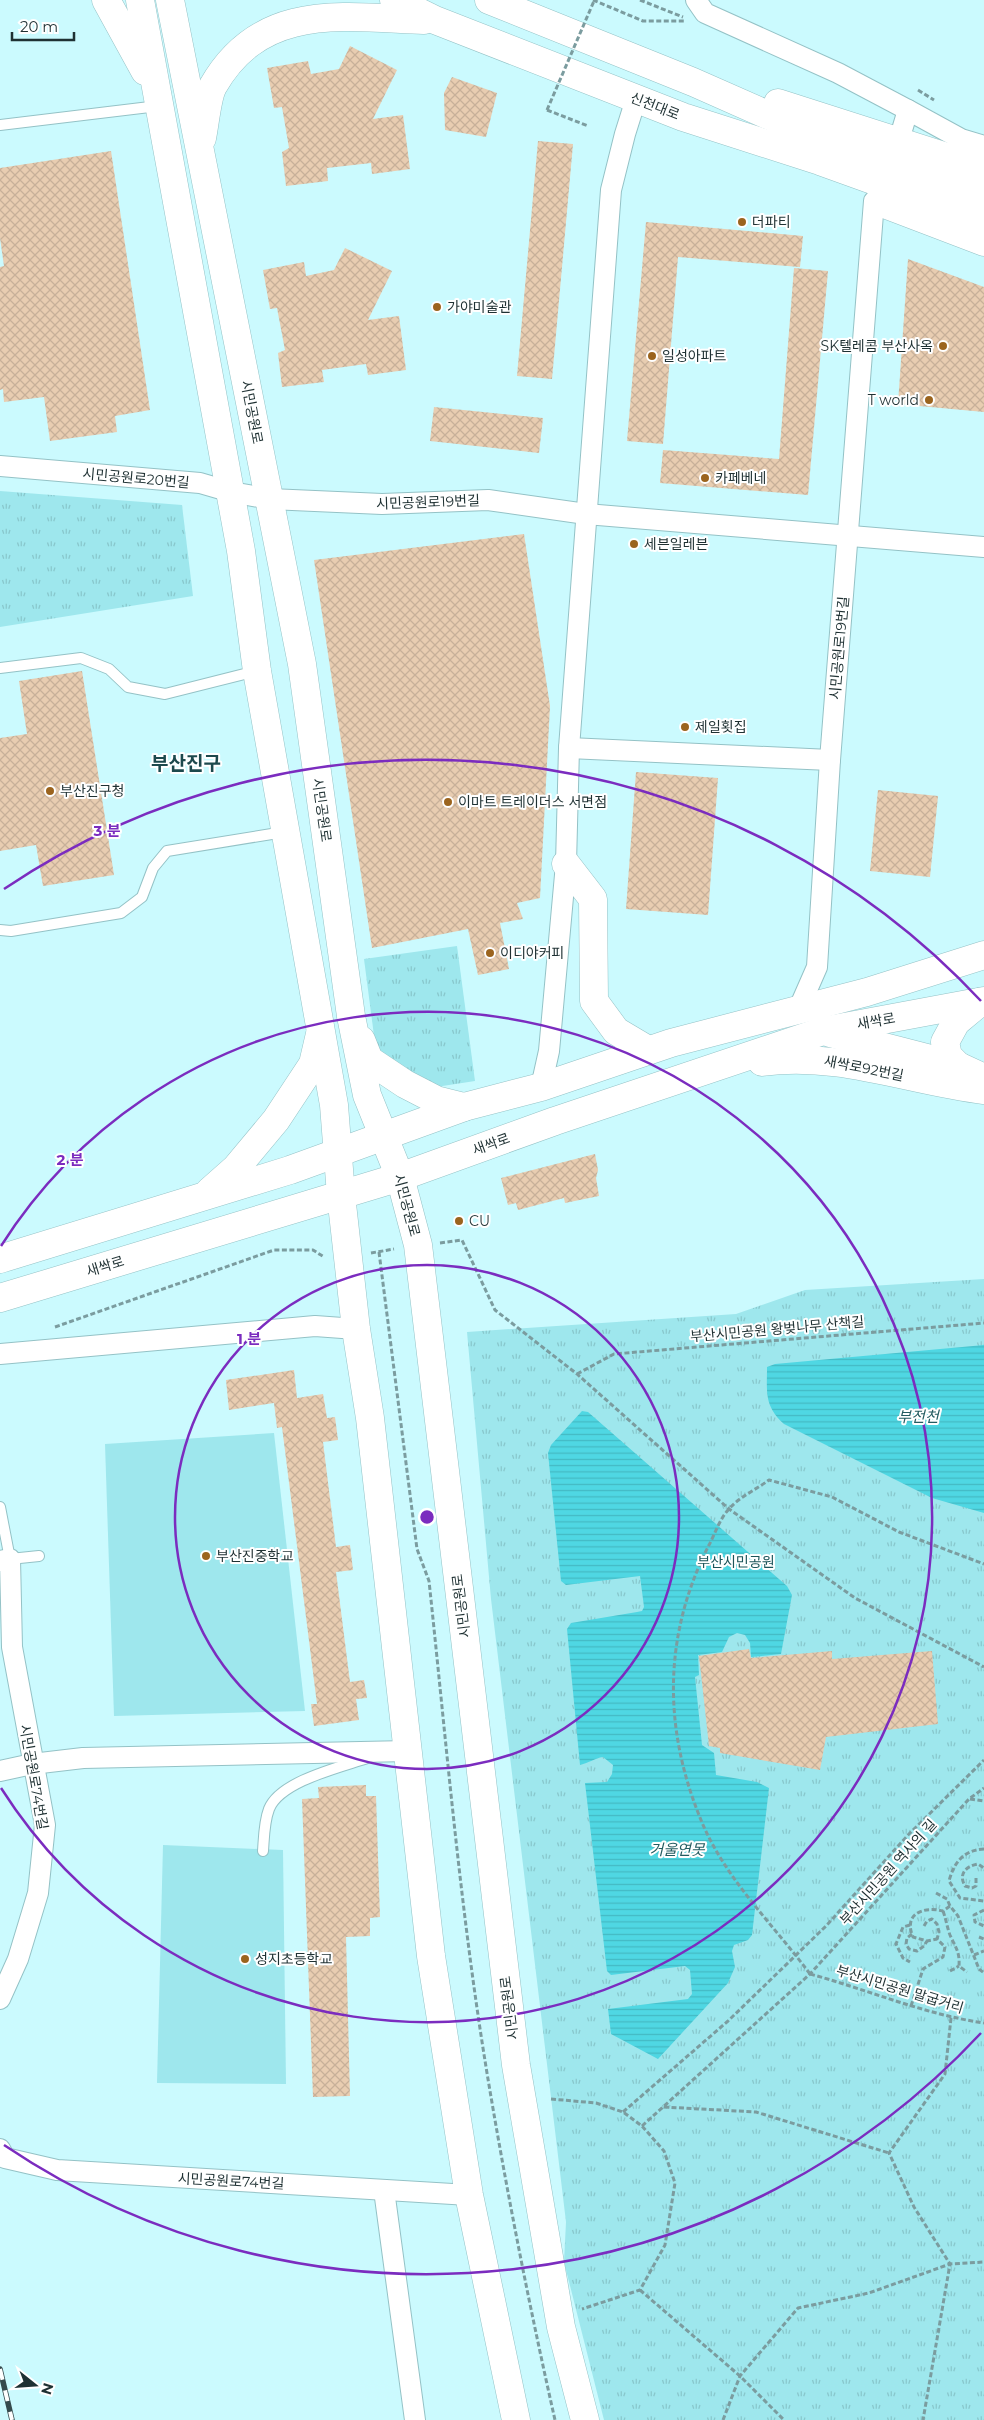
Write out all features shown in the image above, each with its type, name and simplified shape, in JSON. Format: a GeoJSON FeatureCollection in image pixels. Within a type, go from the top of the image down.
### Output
{"type":"FeatureCollection","features":[{"type":"Feature","properties":{"kind":"main road"},"geometry":{"type":"LineString","coordinates":[[106,0],[159,99]]}},
{"type":"Feature","properties":{"kind":"main road"},"geometry":{"type":"LineString","coordinates":[[140,0],[231,492],[257,671],[284,832],[334,1105],[336,1155],[356,1329],[370,1418],[397,1751],[469,2194],[516,2420]]}},
{"type":"Feature","properties":{"kind":"main road","name":"시민공원로"},"geometry":{"type":"LineString","coordinates":[[170,0],[199,154],[302,664],[351,1016],[367,1095],[400,1176],[418,1245],[516,2065],[561,2327],[585,2420]]}},
{"type":"Feature","properties":{"kind":"main road","name":"신천대로"},"geometry":{"type":"LineString","coordinates":[[394,0],[435,20],[683,117],[820,161],[921,186]]}},
{"type":"Feature","properties":{"kind":"main road"},"geometry":{"type":"LineString","coordinates":[[489,0],[692,82],[795,127],[921,186],[984,220]]}},
{"type":"Feature","properties":{"kind":"main road"},"geometry":{"type":"LineString","coordinates":[[199,154],[212,87],[238,53],[259,35],[293,22],[329,16],[435,20]]}},
{"type":"Feature","properties":{"kind":"main road"},"geometry":{"type":"LineString","coordinates":[[692,82],[788,105],[984,168]]}},
{"type":"Feature","properties":{"kind":"main road"},"geometry":{"type":"LineString","coordinates":[[683,117],[767,161],[984,242]]}},
{"type":"Feature","properties":{"kind":"main road"},"geometry":{"type":"LineString","coordinates":[[921,186],[984,194]]}},
{"type":"Feature","properties":{"kind":"main road"},"geometry":{"type":"LineString","coordinates":[[566,864],[593,900],[594,1001],[616,1032],[648,1050]]}},
{"type":"Feature","properties":{"kind":"main road"},"geometry":{"type":"LineString","coordinates":[[0,1259],[336,1155],[384,1135],[464,1107],[541,1087],[648,1050],[799,1008],[867,992],[984,955]]}},
{"type":"Feature","properties":{"kind":"main road"},"geometry":{"type":"LineString","coordinates":[[958,1066],[948,1056],[945,1042],[956,1022],[982,1002]]}},
{"type":"Feature","properties":{"kind":"main road","name":"새싹로"},"geometry":{"type":"LineString","coordinates":[[0,1298],[400,1176],[823,1031],[982,1002]]}},
{"type":"Feature","properties":{"kind":"main road","name":"새싹로92번길"},"geometry":{"type":"LineString","coordinates":[[799,1008],[823,1031],[958,1066],[984,1078]]}},
{"type":"Feature","properties":{"kind":"main road"},"geometry":{"type":"LineString","coordinates":[[351,1016],[369,1060],[405,1084],[436,1100],[464,1107]]}},
{"type":"Feature","properties":{"kind":"main road"},"geometry":{"type":"LineString","coordinates":[[202,1197],[236,1168],[276,1120],[313,1064],[321,1028]]}},
{"type":"Feature","properties":{"kind":"main road","name":"새싹로92번길"},"geometry":{"type":"LineString","coordinates":[[685,1077],[789,1058],[836,1060],[954,1086],[984,1090]]}},
{"type":"Feature","properties":{"kind":"street"},"geometry":{"type":"LineString","coordinates":[[696,0],[705,13],[838,73],[961,140],[984,146]]}},
{"type":"Feature","properties":{"kind":"street"},"geometry":{"type":"LineString","coordinates":[[541,1087],[549,1051],[566,864],[569,748],[612,190],[625,134],[636,99]]}},
{"type":"Feature","properties":{"kind":"street"},"geometry":{"type":"LineString","coordinates":[[899,140],[908,110]]}},
{"type":"Feature","properties":{"kind":"street"},"geometry":{"type":"LineString","coordinates":[[848,536],[874,201]]}},
{"type":"Feature","properties":{"kind":"street","name":"시민공원로20번길"},"geometry":{"type":"LineString","coordinates":[[0,466],[200,483],[231,492],[270,499]]}},
{"type":"Feature","properties":{"kind":"street","name":"시민공원로19번길"},"geometry":{"type":"LineString","coordinates":[[270,499],[382,504],[488,500],[586,514],[984,547]]}},
{"type":"Feature","properties":{"kind":"street","name":"시민공원로19번길"},"geometry":{"type":"LineString","coordinates":[[830,760],[848,536]]}},
{"type":"Feature","properties":{"kind":"street"},"geometry":{"type":"LineString","coordinates":[[569,748],[830,760],[817,967],[799,1008]]}},
{"type":"Feature","properties":{"kind":"street"},"geometry":{"type":"LineString","coordinates":[[0,1354],[315,1326],[356,1329]]}},
{"type":"Feature","properties":{"kind":"street","name":"시민공원로74번길"},"geometry":{"type":"LineString","coordinates":[[0,1999],[18,1960],[38,1893],[45,1825],[32,1764],[12,1647],[5,1560]]}},
{"type":"Feature","properties":{"kind":"street"},"geometry":{"type":"LineString","coordinates":[[0,1771],[32,1764],[83,1758],[397,1751]]}},
{"type":"Feature","properties":{"kind":"street","name":"시민공원로74번길"},"geometry":{"type":"LineString","coordinates":[[0,2149],[5,2158],[57,2170],[469,2194]]}},
{"type":"Feature","properties":{"kind":"street"},"geometry":{"type":"LineString","coordinates":[[384,2190],[414,2420]]}},
{"type":"Feature","properties":{"kind":"lane"},"geometry":{"type":"LineString","coordinates":[[0,125],[159,99]]}},
{"type":"Feature","properties":{"kind":"lane"},"geometry":{"type":"LineString","coordinates":[[0,668],[81,658],[109,669],[128,687],[165,694],[257,671]]}},
{"type":"Feature","properties":{"kind":"lane"},"geometry":{"type":"LineString","coordinates":[[0,930],[11,932],[121,913],[142,897],[153,868],[167,851],[284,832]]}},
{"type":"Feature","properties":{"kind":"lane"},"geometry":{"type":"LineString","coordinates":[[0,1507],[5,1560],[39,1556]]}},
{"type":"Feature","properties":{"kind":"lane"},"geometry":{"type":"LineString","coordinates":[[263,1851],[269,1807],[284,1792],[310,1778],[397,1751]]}},
{"type":"Feature","properties":{"kind":"path"},"geometry":{"type":"LineString","coordinates":[[588,126],[547,110],[593,0],[643,21]]}},
{"type":"Feature","properties":{"kind":"path"},"geometry":{"type":"LineString","coordinates":[[640,0],[692,21]]}},
{"type":"Feature","properties":{"kind":"path"},"geometry":{"type":"LineString","coordinates":[[462,1240],[496,1310],[577,1374],[729,1509],[855,1598],[984,1667]]}},
{"type":"Feature","properties":{"kind":"path"},"geometry":{"type":"LineString","coordinates":[[46,1330],[274,1250],[313,1250],[329,1260],[379,1252],[417,1549],[429,1582],[458,1858],[489,2084],[528,2298],[555,2420]]}},
{"type":"Feature","properties":{"kind":"path","name":"부산시민공원 왕벚나무 산책길"},"geometry":{"type":"LineString","coordinates":[[577,1374],[614,1354],[984,1323]]}},
{"type":"Feature","properties":{"kind":"path"},"geometry":{"type":"LineString","coordinates":[[810,1974],[732,1876],[701,1821],[680,1760],[672,1707],[673,1666],[682,1617],[697,1570],[729,1509],[769,1480],[832,1497],[899,1532],[984,1564]]}},
{"type":"Feature","properties":{"kind":"path"},"geometry":{"type":"LineString","coordinates":[[623,2112],[728,2021],[826,1926],[908,1834],[984,1760]]}},
{"type":"Feature","properties":{"kind":"path","name":"부산시민공원 역사의 길"},"geometry":{"type":"LineString","coordinates":[[642,2126],[810,1974],[969,1799],[984,1788]]}},
{"type":"Feature","properties":{"kind":"path"},"geometry":{"type":"LineString","coordinates":[[969,1799],[984,1801]]}},
{"type":"Feature","properties":{"kind":"path"},"geometry":{"type":"LineString","coordinates":[[984,1849],[964,1854],[957,1861],[949,1881],[960,1898],[984,1900]]}},
{"type":"Feature","properties":{"kind":"path"},"geometry":{"type":"LineString","coordinates":[[976,1878],[976,1886],[972,1888],[965,1886],[962,1880],[963,1872],[970,1865],[978,1864],[984,1868]]}},
{"type":"Feature","properties":{"kind":"path"},"geometry":{"type":"LineString","coordinates":[[936,1893],[948,1899],[950,1906],[958,1916],[979,1969],[984,1973]]}},
{"type":"Feature","properties":{"kind":"path"},"geometry":{"type":"LineString","coordinates":[[943,1912],[950,1906]]}},
{"type":"Feature","properties":{"kind":"path"},"geometry":{"type":"LineString","coordinates":[[911,2006],[923,1969],[943,1957],[945,1947],[936,1939],[926,1940],[913,1937],[910,1925],[913,1917],[921,1910],[933,1909],[943,1912],[949,1924],[950,1934],[957,1945],[959,1966],[967,1972]]}},
{"type":"Feature","properties":{"kind":"path"},"geometry":{"type":"LineString","coordinates":[[984,1910],[974,1915],[975,1922],[984,1926]]}},
{"type":"Feature","properties":{"kind":"path"},"geometry":{"type":"LineString","coordinates":[[924,1926],[927,1921],[932,1919],[938,1924],[939,1932],[936,1939]]}},
{"type":"Feature","properties":{"kind":"path"},"geometry":{"type":"LineString","coordinates":[[910,1925],[903,1927],[896,1944],[903,1958],[910,1962]]}},
{"type":"Feature","properties":{"kind":"path"},"geometry":{"type":"LineString","coordinates":[[912,1934],[907,1938],[906,1944],[910,1950],[917,1951],[924,1946],[926,1940]]}},
{"type":"Feature","properties":{"kind":"path"},"geometry":{"type":"LineString","coordinates":[[979,1936],[984,1940]]}},
{"type":"Feature","properties":{"kind":"path"},"geometry":{"type":"LineString","coordinates":[[974,1955],[984,1952]]}},
{"type":"Feature","properties":{"kind":"path"},"geometry":{"type":"LineString","coordinates":[[950,1971],[959,1966]]}},
{"type":"Feature","properties":{"kind":"path","name":"부산시민공원 말굽거리"},"geometry":{"type":"LineString","coordinates":[[810,1974],[952,2018],[984,2022]]}},
{"type":"Feature","properties":{"kind":"path"},"geometry":{"type":"LineString","coordinates":[[890,2153],[945,2074],[952,2018]]}},
{"type":"Feature","properties":{"kind":"path"},"geometry":{"type":"LineString","coordinates":[[551,2099],[596,2103],[623,2112],[642,2126],[664,2151],[675,2183],[665,2245],[640,2290],[576,2310]]}},
{"type":"Feature","properties":{"kind":"path"},"geometry":{"type":"LineString","coordinates":[[663,2107],[756,2112],[890,2153],[914,2206],[950,2264],[923,2420]]}},
{"type":"Feature","properties":{"kind":"path"},"geometry":{"type":"LineString","coordinates":[[723,2420],[740,2376],[798,2308],[869,2293],[950,2264],[984,2262]]}},
{"type":"Feature","properties":{"kind":"path"},"geometry":{"type":"LineString","coordinates":[[640,2290],[740,2376],[784,2420]]}},
{"type":"Feature","properties":{"kind":"green space"},"geometry":{"type":"Polygon","coordinates":[[[0,491],[182,505],[193,596],[0,627],[0,491]]]}},
{"type":"Feature","properties":{"kind":"green space"},"geometry":{"type":"Polygon","coordinates":[[[457,946],[475,1081],[436,1087],[376,1051],[364,959],[457,946]]]}},
{"type":"Feature","properties":{"kind":"green space","name":"부산시민공원"},"geometry":{"type":"Polygon","coordinates":[[[984,1279],[984,2420],[604,2420],[564,2262],[566,2222],[491,1599],[467,1332],[736,1314],[805,1290],[984,1279]]]}},
{"type":"Feature","properties":{"kind":"green space"},"geometry":{"type":"Polygon","coordinates":[[[274,1433],[305,1711],[114,1716],[105,1444],[274,1433]]]}},
{"type":"Feature","properties":{"kind":"green space"},"geometry":{"type":"Polygon","coordinates":[[[163,1845],[283,1850],[286,2084],[157,2083],[163,1845]]]}},
{"type":"Feature","properties":{"kind":"water","name":"부전천"},"geometry":{"type":"Polygon","coordinates":[[[984,1345],[984,1513],[932,1498],[784,1424],[773,1411],[768,1398],[767,1367],[775,1364],[984,1345]]]}},
{"type":"Feature","properties":{"kind":"water","name":"거울연못"},"geometry":{"type":"Polygon","coordinates":[[[582,1411],[588,1412],[787,1586],[792,1595],[781,1654],[751,1657],[750,1643],[745,1635],[737,1633],[729,1637],[722,1652],[698,1655],[699,1675],[695,1677],[702,1745],[714,1753],[716,1775],[757,1782],[769,1788],[752,1935],[748,1940],[734,1945],[732,1951],[735,1967],[728,1983],[658,2059],[611,2034],[608,2009],[688,1999],[692,1994],[690,1970],[685,1966],[611,1975],[607,1971],[585,1783],[607,1782],[612,1774],[613,1765],[603,1757],[580,1765],[567,1629],[571,1623],[642,1611],[644,1607],[640,1576],[566,1585],[561,1581],[548,1453],[551,1445],[582,1411]]]}},
{"type":"Feature","properties":{"kind":"building"},"geometry":{"type":"Polygon","coordinates":[[[350,46],[397,70],[373,119],[403,115],[410,169],[372,174],[371,163],[327,168],[328,181],[286,186],[282,152],[289,148],[282,107],[274,108],[267,68],[308,61],[311,74],[339,69],[350,46]]]}},
{"type":"Feature","properties":{"kind":"building"},"geometry":{"type":"Polygon","coordinates":[[[452,77],[497,93],[486,137],[445,130],[444,93],[452,77]]]}},
{"type":"Feature","properties":{"kind":"building"},"geometry":{"type":"Polygon","coordinates":[[[538,141],[573,144],[552,379],[517,376],[538,141]]]}},
{"type":"Feature","properties":{"kind":"building"},"geometry":{"type":"Polygon","coordinates":[[[111,151],[150,410],[115,416],[117,432],[50,441],[44,397],[4,402],[3,389],[0,390],[0,267],[4,266],[0,238],[0,168],[111,151]]]}},
{"type":"Feature","properties":{"kind":"building"},"geometry":{"type":"Polygon","coordinates":[[[646,222],[803,236],[800,267],[678,257],[663,444],[627,441],[646,222]]]}},
{"type":"Feature","properties":{"kind":"building"},"geometry":{"type":"Polygon","coordinates":[[[345,248],[392,271],[368,320],[399,316],[406,370],[368,375],[366,364],[322,370],[324,382],[282,387],[278,353],[285,350],[277,308],[270,309],[263,270],[304,262],[306,276],[334,270],[345,248]]]}},
{"type":"Feature","properties":{"kind":"building","name":"SK텔레콤 부산사옥"},"geometry":{"type":"Polygon","coordinates":[[[908,259],[984,287],[984,412],[898,404],[908,259]]]}},
{"type":"Feature","properties":{"kind":"building"},"geometry":{"type":"Polygon","coordinates":[[[794,268],[828,271],[808,495],[660,483],[663,450],[779,459],[794,268]]]}},
{"type":"Feature","properties":{"kind":"building"},"geometry":{"type":"Polygon","coordinates":[[[434,407],[543,418],[539,453],[430,441],[434,407]]]}},
{"type":"Feature","properties":{"kind":"building","name":"이마트 트레이더스 서면점"},"geometry":{"type":"Polygon","coordinates":[[[524,534],[550,706],[540,898],[517,903],[523,919],[500,923],[509,969],[478,975],[468,929],[372,948],[314,560],[524,534]]]}},
{"type":"Feature","properties":{"kind":"building","name":"부산진구청"},"geometry":{"type":"Polygon","coordinates":[[[82,671],[114,875],[43,886],[36,845],[0,851],[0,738],[27,734],[19,681],[82,671]]]}},
{"type":"Feature","properties":{"kind":"building"},"geometry":{"type":"Polygon","coordinates":[[[636,772],[718,778],[708,915],[626,909],[636,772]]]}},
{"type":"Feature","properties":{"kind":"building"},"geometry":{"type":"Polygon","coordinates":[[[878,790],[938,796],[930,877],[870,871],[878,790]]]}},
{"type":"Feature","properties":{"kind":"building"},"geometry":{"type":"Polygon","coordinates":[[[595,1154],[599,1196],[565,1203],[564,1198],[518,1210],[516,1203],[508,1205],[501,1178],[595,1154]]]}},
{"type":"Feature","properties":{"kind":"building"},"geometry":{"type":"Polygon","coordinates":[[[294,1370],[297,1398],[323,1394],[327,1418],[335,1417],[338,1440],[323,1442],[336,1547],[350,1545],[353,1570],[336,1572],[350,1682],[364,1680],[367,1698],[356,1699],[359,1720],[314,1726],[311,1704],[317,1704],[282,1427],[277,1428],[274,1403],[229,1410],[226,1380],[294,1370]]]}},
{"type":"Feature","properties":{"kind":"building"},"geometry":{"type":"Polygon","coordinates":[[[749,1649],[751,1658],[832,1651],[832,1659],[932,1651],[938,1724],[826,1737],[820,1770],[720,1753],[720,1748],[709,1746],[699,1656],[749,1649]]]}},
{"type":"Feature","properties":{"kind":"building"},"geometry":{"type":"Polygon","coordinates":[[[366,1785],[366,1796],[376,1796],[380,1917],[370,1918],[370,1936],[346,1937],[350,2096],[313,2097],[302,1799],[319,1798],[318,1787],[366,1785]]]}},
{"type":"Feature","properties":{"kind":"railway"},"geometry":{"type":"LineString","coordinates":[[0,2369],[12,2420]]}},
{"type":"Feature","properties":{"kind":"place","name":"더파티"},"geometry":{"type":"Point","coordinates":[742,222]}},
{"type":"Feature","properties":{"kind":"place","name":"가야미술관"},"geometry":{"type":"Point","coordinates":[437,307]}},
{"type":"Feature","properties":{"kind":"place","name":"SK텔레콤 부산사옥"},"geometry":{"type":"Point","coordinates":[943,346]}},
{"type":"Feature","properties":{"kind":"place","name":"일성아파트"},"geometry":{"type":"Point","coordinates":[652,356]}},
{"type":"Feature","properties":{"kind":"place","name":"T world"},"geometry":{"type":"Point","coordinates":[929,400]}},
{"type":"Feature","properties":{"kind":"place","name":"카페베네"},"geometry":{"type":"Point","coordinates":[705,478]}},
{"type":"Feature","properties":{"kind":"place","name":"세븐일레븐"},"geometry":{"type":"Point","coordinates":[634,544]}},
{"type":"Feature","properties":{"kind":"place","name":"제일횟집"},"geometry":{"type":"Point","coordinates":[685,727]}},
{"type":"Feature","properties":{"kind":"place","name":"부산진구청"},"geometry":{"type":"Point","coordinates":[50,791]}},
{"type":"Feature","properties":{"kind":"place","name":"이마트 트레이더스 서면점"},"geometry":{"type":"Point","coordinates":[448,802]}},
{"type":"Feature","properties":{"kind":"place","name":"이디야커피"},"geometry":{"type":"Point","coordinates":[490,953]}},
{"type":"Feature","properties":{"kind":"place","name":"CU"},"geometry":{"type":"Point","coordinates":[459,1221]}},
{"type":"Feature","properties":{"kind":"place","name":"부산진중학교"},"geometry":{"type":"Point","coordinates":[206,1556]}},
{"type":"Feature","properties":{"kind":"place","name":"성지초등학교"},"geometry":{"type":"Point","coordinates":[245,1959]}},
{"type":"Feature","properties":{"kind":"district","name":"부산진구"},"geometry":{"type":"Point","coordinates":[186,763]}}]}
